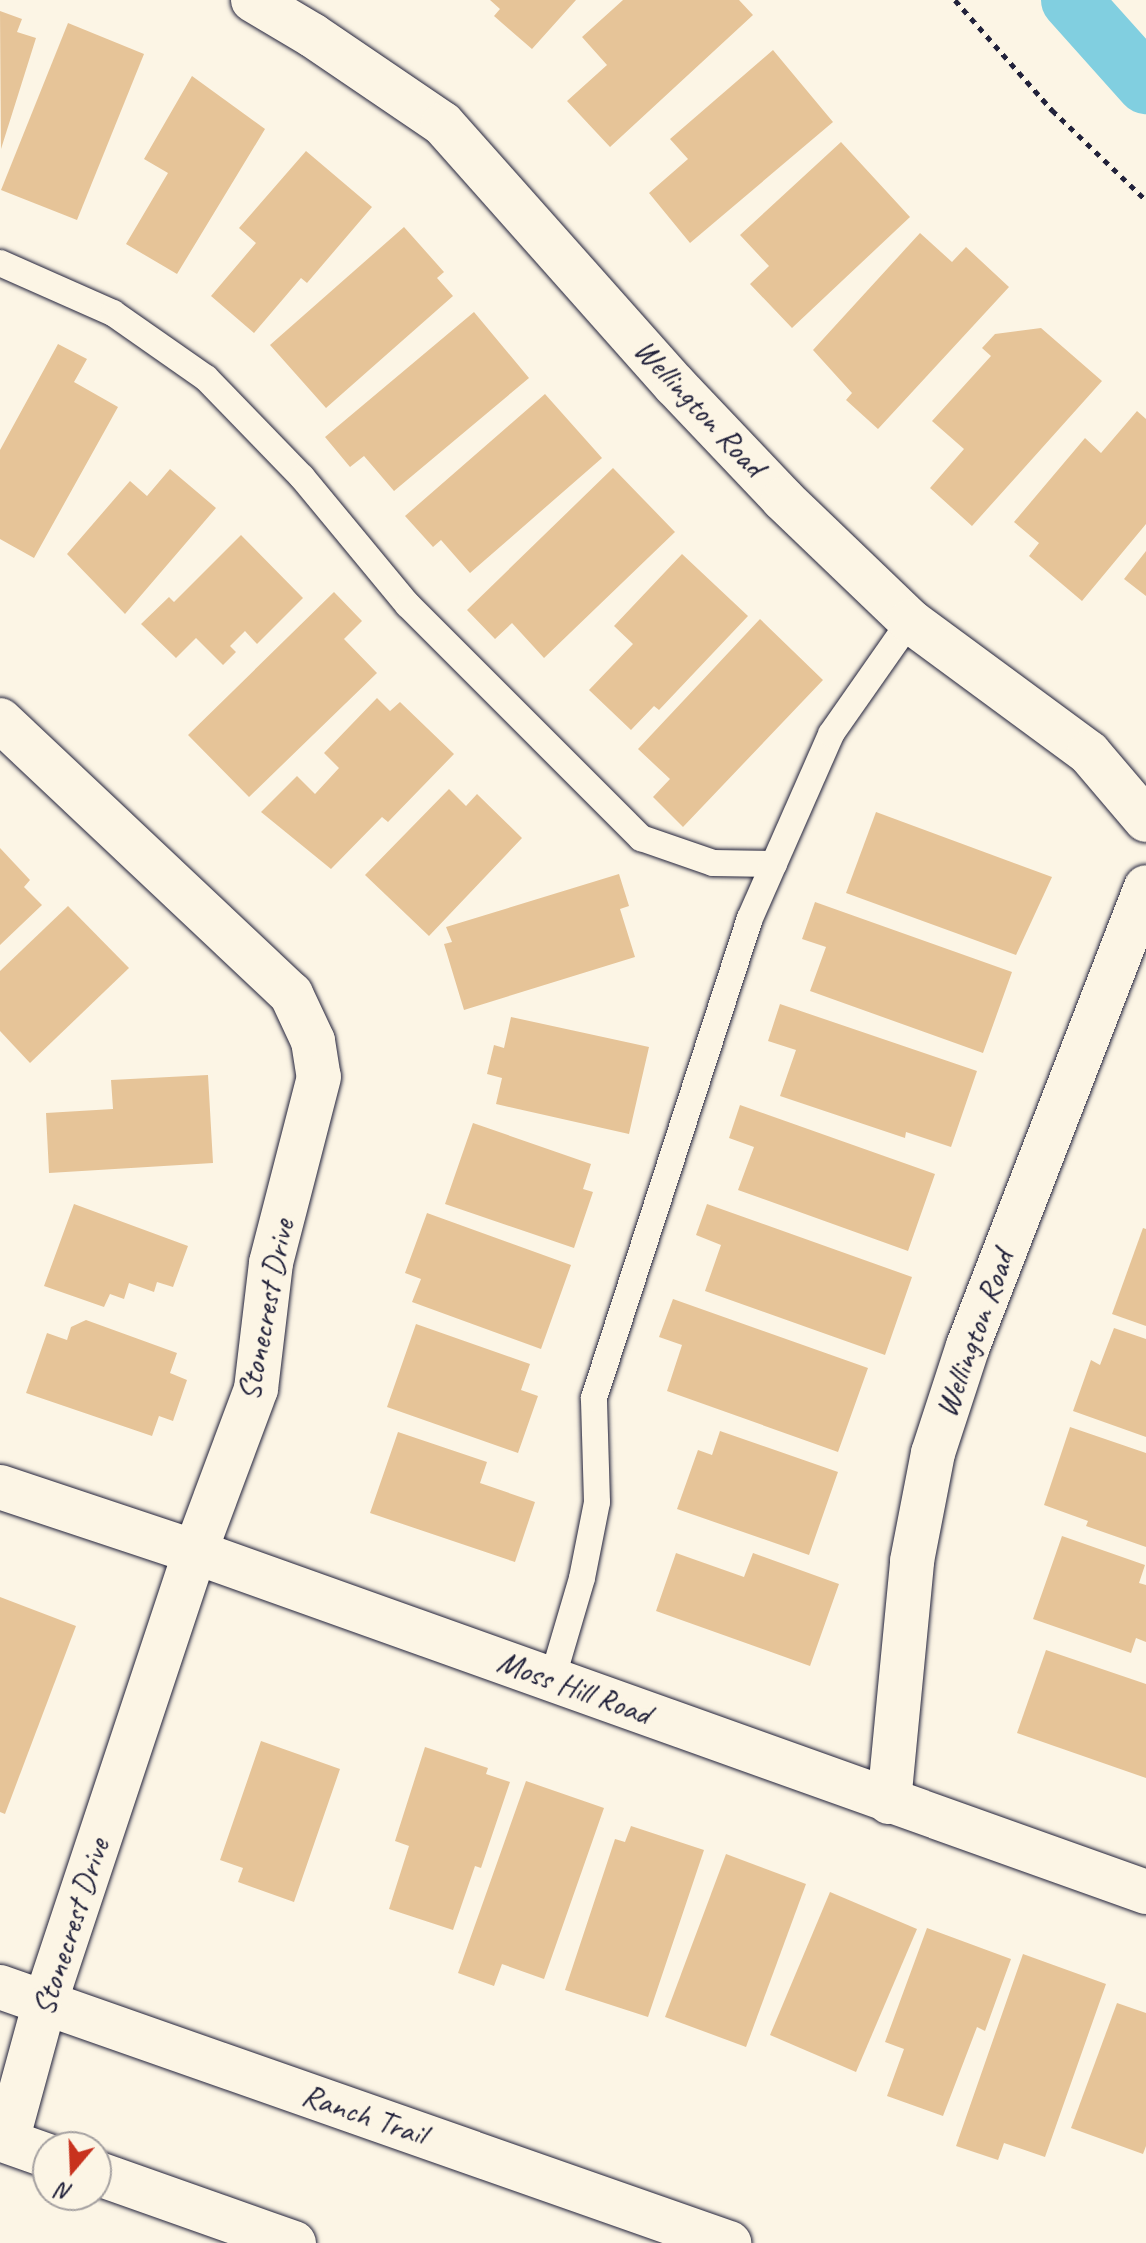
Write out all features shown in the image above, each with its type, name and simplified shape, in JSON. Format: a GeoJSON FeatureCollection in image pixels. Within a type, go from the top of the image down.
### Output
{"type":"FeatureCollection","features":[{"type":"Feature","properties":{"kind":"street","name":"Wellington Road"},"geometry":{"type":"LineString","coordinates":[[253,0],[312,35],[443,124],[675,385],[783,499],[910,621],[1089,753],[1146,820]]}},
{"type":"Feature","properties":{"kind":"street","name":"Stonecrest Drive"},"geometry":{"type":"LineString","coordinates":[[0,720],[291,994],[313,1041],[319,1077],[271,1263],[256,1389],[195,1552],[45,2002],[2,2149]]}},
{"type":"Feature","properties":{"kind":"street","name":"Wellington Road"},"geometry":{"type":"LineString","coordinates":[[889,1802],[912,1561],[933,1453],[968,1346],[1146,887]]}},
{"type":"Feature","properties":{"kind":"street","name":"Moss Hill Road"},"geometry":{"type":"LineString","coordinates":[[0,1487],[195,1552],[1146,1892]]}},
{"type":"Feature","properties":{"kind":"street","name":"Ranch Trail"},"geometry":{"type":"LineString","coordinates":[[0,1987],[729,2243]]}},
{"type":"Feature","properties":{"kind":"street"},"geometry":{"type":"LineString","coordinates":[[2,2149],[32,2154]]}},
{"type":"Feature","properties":{"kind":"street"},"geometry":{"type":"LineString","coordinates":[[112,2179],[294,2243]]}},
{"type":"Feature","properties":{"kind":"lane"},"geometry":{"type":"LineString","coordinates":[[0,263],[113,313],[206,378],[302,477],[408,605],[641,838],[713,863],[774,864]]}},
{"type":"Feature","properties":{"kind":"lane"},"geometry":{"type":"LineString","coordinates":[[552,1680],[582,1578],[597,1502],[594,1398],[750,918],[831,734],[910,621]]}},
{"type":"Feature","properties":{"kind":"path"},"geometry":{"type":"LineString","coordinates":[[955,0],[1052,110],[1146,200]]}},
{"type":"Feature","properties":{"kind":"building"},"geometry":{"type":"Polygon","coordinates":[[[490,0],[576,0],[532,49],[494,16],[500,9],[490,0]]]}},
{"type":"Feature","properties":{"kind":"building"},"geometry":{"type":"Polygon","coordinates":[[[623,0],[739,0],[753,15],[610,147],[567,101],[607,65],[582,37],[623,0]]]}},
{"type":"Feature","properties":{"kind":"building"},"geometry":{"type":"Polygon","coordinates":[[[0,11],[22,19],[17,32],[36,38],[1,149],[0,11]]]}},
{"type":"Feature","properties":{"kind":"building"},"geometry":{"type":"Polygon","coordinates":[[[68,23],[144,54],[77,220],[1,190],[68,23]]]}},
{"type":"Feature","properties":{"kind":"building"},"geometry":{"type":"Polygon","coordinates":[[[773,50],[833,122],[690,243],[649,193],[688,159],[670,139],[773,50]]]}},
{"type":"Feature","properties":{"kind":"building"},"geometry":{"type":"Polygon","coordinates":[[[192,76],[265,129],[177,274],[126,244],[168,173],[144,159],[192,76]]]}},
{"type":"Feature","properties":{"kind":"building"},"geometry":{"type":"Polygon","coordinates":[[[841,142],[910,217],[792,328],[750,284],[769,266],[740,235],[841,142]]]}},
{"type":"Feature","properties":{"kind":"building"},"geometry":{"type":"Polygon","coordinates":[[[306,151],[372,207],[307,283],[301,278],[254,333],[211,296],[256,243],[239,228],[306,151]]]}},
{"type":"Feature","properties":{"kind":"building"},"geometry":{"type":"Polygon","coordinates":[[[404,227],[444,272],[437,278],[453,296],[326,408],[270,345],[404,227]]]}},
{"type":"Feature","properties":{"kind":"building"},"geometry":{"type":"Polygon","coordinates":[[[920,233],[952,262],[966,247],[1009,287],[878,429],[846,400],[852,393],[813,350],[920,233]]]}},
{"type":"Feature","properties":{"kind":"building"},"geometry":{"type":"Polygon","coordinates":[[[474,312],[529,378],[394,491],[364,456],[350,467],[325,437],[474,312]]]}},
{"type":"Feature","properties":{"kind":"building"},"geometry":{"type":"Polygon","coordinates":[[[1041,328],[1102,381],[972,526],[930,488],[964,449],[932,421],[991,356],[982,348],[995,334],[1041,328]]]}},
{"type":"Feature","properties":{"kind":"building"},"geometry":{"type":"Polygon","coordinates":[[[58,344],[87,359],[74,382],[118,407],[34,558],[0,539],[0,450],[58,344]]]}},
{"type":"Feature","properties":{"kind":"building"},"geometry":{"type":"Polygon","coordinates":[[[545,394],[602,458],[470,573],[441,540],[433,547],[405,516],[545,394]]]}},
{"type":"Feature","properties":{"kind":"building"},"geometry":{"type":"Polygon","coordinates":[[[1137,411],[1146,419],[1146,524],[1082,601],[1029,556],[1039,543],[1014,522],[1085,438],[1101,453],[1137,411]]]}},
{"type":"Feature","properties":{"kind":"building"},"geometry":{"type":"Polygon","coordinates":[[[613,468],[675,532],[544,658],[512,623],[495,639],[467,610],[613,468]]]}},
{"type":"Feature","properties":{"kind":"building"},"geometry":{"type":"Polygon","coordinates":[[[170,469],[216,508],[125,614],[67,554],[130,481],[147,496],[170,469]]]}},
{"type":"Feature","properties":{"kind":"building"},"geometry":{"type":"Polygon","coordinates":[[[241,535],[303,598],[257,644],[245,631],[230,646],[236,652],[223,665],[196,638],[176,658],[141,624],[169,597],[174,602],[241,535]]]}},
{"type":"Feature","properties":{"kind":"building"},"geometry":{"type":"Polygon","coordinates":[[[1146,551],[1146,596],[1124,579],[1146,551]]]}},
{"type":"Feature","properties":{"kind":"building"},"geometry":{"type":"Polygon","coordinates":[[[682,554],[748,616],[659,710],[654,706],[631,730],[589,690],[633,644],[614,626],[682,554]]]}},
{"type":"Feature","properties":{"kind":"building"},"geometry":{"type":"Polygon","coordinates":[[[334,592],[362,621],[344,639],[377,673],[249,797],[188,735],[334,592]]]}},
{"type":"Feature","properties":{"kind":"building"},"geometry":{"type":"Polygon","coordinates":[[[760,619],[823,680],[683,827],[653,797],[670,779],[638,749],[760,619]]]}},
{"type":"Feature","properties":{"kind":"building"},"geometry":{"type":"Polygon","coordinates":[[[377,698],[390,711],[400,702],[454,754],[388,822],[382,817],[331,869],[261,812],[297,776],[315,794],[339,768],[324,753],[377,698]]]}},
{"type":"Feature","properties":{"kind":"building"},"geometry":{"type":"Polygon","coordinates":[[[449,789],[466,806],[477,794],[522,838],[429,936],[365,875],[449,789]]]}},
{"type":"Feature","properties":{"kind":"building"},"geometry":{"type":"Polygon","coordinates":[[[876,812],[1052,877],[1016,955],[846,893],[876,812]]]}},
{"type":"Feature","properties":{"kind":"building"},"geometry":{"type":"Polygon","coordinates":[[[0,848],[30,880],[24,887],[42,905],[0,945],[0,848]]]}},
{"type":"Feature","properties":{"kind":"building"},"geometry":{"type":"Polygon","coordinates":[[[619,874],[629,906],[620,909],[635,957],[464,1010],[444,944],[452,942],[446,927],[619,874]]]}},
{"type":"Feature","properties":{"kind":"building"},"geometry":{"type":"Polygon","coordinates":[[[815,902],[1012,972],[983,1053],[810,991],[826,947],[802,939],[815,902]]]}},
{"type":"Feature","properties":{"kind":"building"},"geometry":{"type":"Polygon","coordinates":[[[68,906],[129,968],[30,1063],[0,1031],[0,971],[68,906]]]}},
{"type":"Feature","properties":{"kind":"building"},"geometry":{"type":"Polygon","coordinates":[[[780,1004],[977,1071],[951,1147],[906,1132],[905,1138],[780,1096],[796,1050],[768,1041],[780,1004]]]}},
{"type":"Feature","properties":{"kind":"building"},"geometry":{"type":"Polygon","coordinates":[[[511,1017],[649,1047],[629,1134],[496,1104],[502,1078],[487,1074],[494,1045],[504,1048],[511,1017]]]}},
{"type":"Feature","properties":{"kind":"building"},"geometry":{"type":"Polygon","coordinates":[[[208,1075],[213,1163],[49,1173],[46,1113],[113,1109],[111,1080],[208,1075]]]}},
{"type":"Feature","properties":{"kind":"building"},"geometry":{"type":"Polygon","coordinates":[[[740,1105],[935,1174],[908,1251],[738,1190],[754,1147],[729,1138],[740,1105]]]}},
{"type":"Feature","properties":{"kind":"building"},"geometry":{"type":"Polygon","coordinates":[[[473,1123],[591,1164],[583,1189],[593,1192],[574,1248],[445,1204],[473,1123]]]}},
{"type":"Feature","properties":{"kind":"building"},"geometry":{"type":"Polygon","coordinates":[[[74,1204],[188,1246],[173,1287],[157,1282],[154,1292],[129,1283],[124,1299],[110,1294],[104,1307],[44,1286],[74,1204]]]}},
{"type":"Feature","properties":{"kind":"building"},"geometry":{"type":"Polygon","coordinates":[[[707,1204],[912,1277],[885,1355],[705,1291],[721,1245],[696,1235],[707,1204]]]}},
{"type":"Feature","properties":{"kind":"building"},"geometry":{"type":"Polygon","coordinates":[[[427,1213],[571,1265],[541,1349],[412,1302],[421,1279],[405,1273],[427,1213]]]}},
{"type":"Feature","properties":{"kind":"building"},"geometry":{"type":"Polygon","coordinates":[[[1143,1228],[1146,1229],[1146,1326],[1112,1314],[1143,1228]]]}},
{"type":"Feature","properties":{"kind":"building"},"geometry":{"type":"Polygon","coordinates":[[[673,1299],[868,1368],[838,1452],[667,1391],[682,1345],[659,1337],[673,1299]]]}},
{"type":"Feature","properties":{"kind":"building"},"geometry":{"type":"Polygon","coordinates":[[[86,1320],[177,1353],[170,1373],[187,1380],[173,1421],[159,1416],[152,1436],[26,1393],[47,1333],[67,1340],[71,1327],[86,1320]]]}},
{"type":"Feature","properties":{"kind":"building"},"geometry":{"type":"Polygon","coordinates":[[[416,1324],[530,1364],[521,1390],[538,1396],[518,1453],[387,1407],[416,1324]]]}},
{"type":"Feature","properties":{"kind":"building"},"geometry":{"type":"Polygon","coordinates":[[[1114,1328],[1146,1339],[1146,1437],[1073,1411],[1091,1360],[1100,1365],[1114,1328]]]}},
{"type":"Feature","properties":{"kind":"building"},"geometry":{"type":"Polygon","coordinates":[[[1070,1427],[1146,1453],[1146,1547],[1086,1526],[1088,1521],[1044,1505],[1070,1427]]]}},
{"type":"Feature","properties":{"kind":"building"},"geometry":{"type":"Polygon","coordinates":[[[720,1431],[838,1472],[809,1555],[677,1509],[698,1450],[712,1455],[720,1431]]]}},
{"type":"Feature","properties":{"kind":"building"},"geometry":{"type":"Polygon","coordinates":[[[398,1432],[487,1462],[480,1483],[535,1502],[515,1562],[370,1513],[398,1432]]]}},
{"type":"Feature","properties":{"kind":"building"},"geometry":{"type":"Polygon","coordinates":[[[1062,1536],[1145,1565],[1139,1583],[1146,1585],[1146,1642],[1136,1638],[1131,1653],[1033,1619],[1062,1536]]]}},
{"type":"Feature","properties":{"kind":"building"},"geometry":{"type":"Polygon","coordinates":[[[676,1553],[744,1577],[753,1553],[839,1584],[810,1666],[656,1611],[676,1553]]]}},
{"type":"Feature","properties":{"kind":"building"},"geometry":{"type":"Polygon","coordinates":[[[0,1597],[76,1626],[5,1814],[0,1812],[0,1597]]]}},
{"type":"Feature","properties":{"kind":"building"},"geometry":{"type":"Polygon","coordinates":[[[1046,1650],[1146,1684],[1146,1778],[1017,1733],[1046,1650]]]}},
{"type":"Feature","properties":{"kind":"building"},"geometry":{"type":"Polygon","coordinates":[[[261,1741],[340,1769],[294,1902],[238,1882],[243,1868],[220,1860],[261,1741]]]}},
{"type":"Feature","properties":{"kind":"building"},"geometry":{"type":"Polygon","coordinates":[[[425,1747],[488,1768],[486,1774],[510,1782],[481,1868],[475,1866],[453,1930],[389,1909],[409,1846],[395,1841],[425,1747]]]}},
{"type":"Feature","properties":{"kind":"building"},"geometry":{"type":"Polygon","coordinates":[[[526,1781],[604,1808],[544,1979],[502,1964],[494,1986],[458,1973],[526,1781]]]}},
{"type":"Feature","properties":{"kind":"building"},"geometry":{"type":"Polygon","coordinates":[[[631,1826],[704,1850],[648,2017],[565,1990],[615,1839],[625,1842],[631,1826]]]}},
{"type":"Feature","properties":{"kind":"building"},"geometry":{"type":"Polygon","coordinates":[[[726,1854],[806,1884],[746,2047],[665,2017],[726,1854]]]}},
{"type":"Feature","properties":{"kind":"building"},"geometry":{"type":"Polygon","coordinates":[[[830,1892],[917,1929],[856,2072],[770,2035],[830,1892]]]}},
{"type":"Feature","properties":{"kind":"building"},"geometry":{"type":"Polygon","coordinates":[[[927,1928],[1011,1959],[985,2031],[977,2027],[943,2116],[887,2096],[904,2049],[885,2042],[927,1928]]]}},
{"type":"Feature","properties":{"kind":"building"},"geometry":{"type":"Polygon","coordinates":[[[1023,1954],[1106,1984],[1045,2157],[1004,2143],[998,2160],[956,2146],[1023,1954]]]}},
{"type":"Feature","properties":{"kind":"building"},"geometry":{"type":"Polygon","coordinates":[[[1117,2003],[1146,2013],[1146,2146],[1143,2154],[1071,2128],[1117,2003]]]}},
{"type":"Feature","properties":{"kind":"waterway"},"geometry":{"type":"LineString","coordinates":[[1071,0],[1146,84]]}}]}
